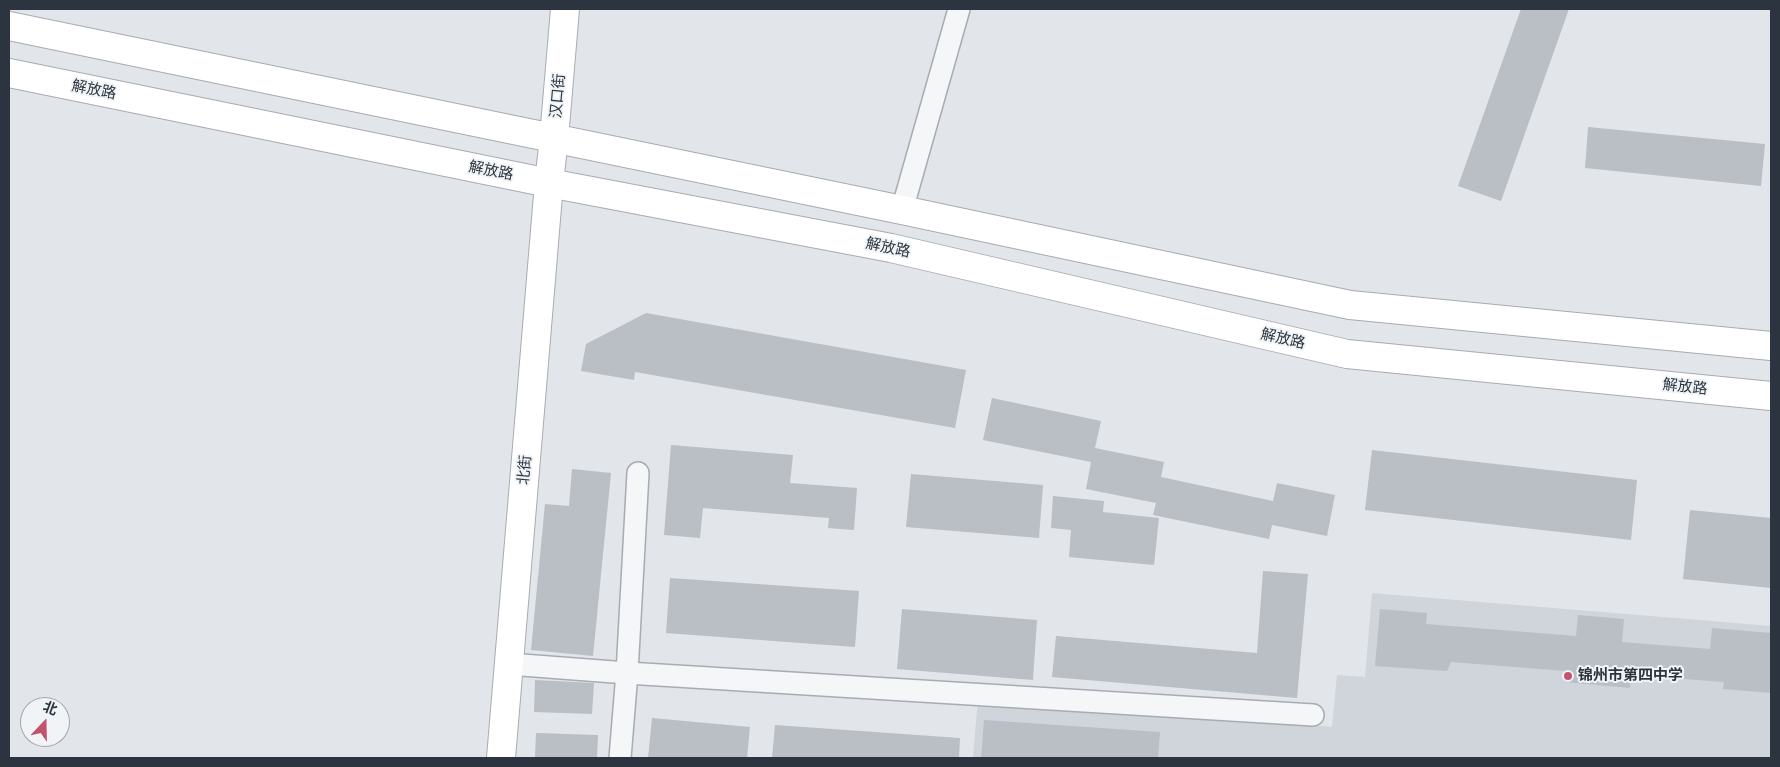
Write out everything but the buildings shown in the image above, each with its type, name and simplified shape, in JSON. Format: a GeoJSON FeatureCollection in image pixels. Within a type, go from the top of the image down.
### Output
{"type":"FeatureCollection","features":[{"type":"Feature","properties":{"kind":"main road","name":"汉口街"},"geometry":{"type":"LineString","coordinates":[[548,183],[554,138],[565,9]]}},
{"type":"Feature","properties":{"kind":"main road"},"geometry":{"type":"LineString","coordinates":[[9,26],[902,210],[1350,305],[1771,346]]}},
{"type":"Feature","properties":{"kind":"main road","name":"解放路"},"geometry":{"type":"LineString","coordinates":[[9,73],[548,183],[891,248],[1347,354],[1771,396]]}},
{"type":"Feature","properties":{"kind":"main road","name":"北街"},"geometry":{"type":"LineString","coordinates":[[502,758],[548,183]]}},
{"type":"Feature","properties":{"kind":"street"},"geometry":{"type":"LineString","coordinates":[[902,210],[959,9]]}},
{"type":"Feature","properties":{"kind":"street"},"geometry":{"type":"LineString","coordinates":[[620,758],[627,673],[638,473]]}},
{"type":"Feature","properties":{"kind":"street"},"geometry":{"type":"LineString","coordinates":[[509,664],[627,673],[1313,715]]}},
{"type":"Feature","properties":{"kind":"shaded area","name":"锦州市第四中学"},"geometry":{"type":"Polygon","coordinates":[[[1372,593],[1771,626],[1771,758],[973,758],[978,698],[1332,727],[1337,675],[1365,677],[1372,593]]]}},
{"type":"Feature","properties":{"kind":"place","name":"锦州市第四中学"},"geometry":{"type":"Point","coordinates":[1568,676]}}]}
